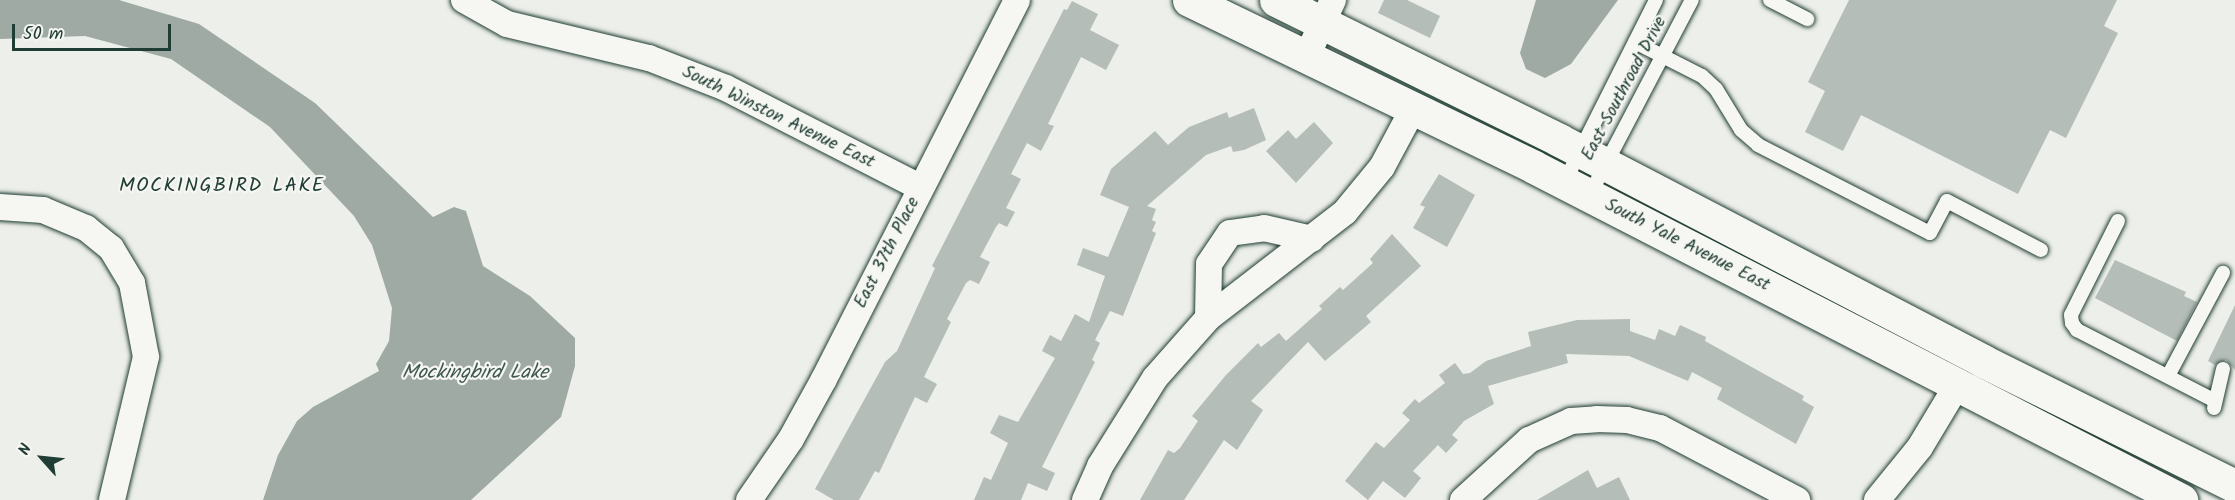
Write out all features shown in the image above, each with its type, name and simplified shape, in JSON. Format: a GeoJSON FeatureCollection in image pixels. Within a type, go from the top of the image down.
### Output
{"type":"FeatureCollection","features":[{"type":"Feature","properties":{"kind":"main road","name":"South Yale Avenue East"},"geometry":{"type":"LineString","coordinates":[[1189,0],[1414,107],[1577,189],[2168,497]]}},
{"type":"Feature","properties":{"kind":"main road","name":"South Yale Avenue East"},"geometry":{"type":"LineString","coordinates":[[1275,0],[1328,11],[1593,157],[1983,361],[2235,486]]}},
{"type":"Feature","properties":{"kind":"street","name":"South Winston Avenue East"},"geometry":{"type":"LineString","coordinates":[[464,0],[507,24],[649,58],[726,88],[921,188]]}},
{"type":"Feature","properties":{"kind":"street","name":"East 37th Place"},"geometry":{"type":"LineString","coordinates":[[749,500],[791,439],[1017,0]]}},
{"type":"Feature","properties":{"kind":"street"},"geometry":{"type":"LineString","coordinates":[[1307,56],[1328,11]]}},
{"type":"Feature","properties":{"kind":"street"},"geometry":{"type":"LineString","coordinates":[[1085,500],[1131,412],[1155,378],[1208,318],[1256,276],[1312,239],[1365,190],[1382,167],[1414,107]]}},
{"type":"Feature","properties":{"kind":"street"},"geometry":{"type":"LineString","coordinates":[[0,207],[43,210],[86,228],[111,248],[132,284],[146,357],[112,500]]}},
{"type":"Feature","properties":{"kind":"street"},"geometry":{"type":"LineString","coordinates":[[1208,318],[1209,264],[1230,233],[1264,228],[1312,239]]}},
{"type":"Feature","properties":{"kind":"street"},"geometry":{"type":"LineString","coordinates":[[1877,500],[1920,447],[1956,387]]}},
{"type":"Feature","properties":{"kind":"street"},"geometry":{"type":"LineString","coordinates":[[1463,500],[1529,440],[1571,421],[1627,420],[1660,428],[1797,500]]}},
{"type":"Feature","properties":{"kind":"lane","name":"East Southroad Drive"},"geometry":{"type":"LineString","coordinates":[[1577,189],[1593,157],[1635,42],[1656,0]]}},
{"type":"Feature","properties":{"kind":"lane","name":"East Southroad Drive"},"geometry":{"type":"LineString","coordinates":[[1577,189],[1593,157],[1662,56],[1692,0]]}},
{"type":"Feature","properties":{"kind":"lane"},"geometry":{"type":"LineString","coordinates":[[1770,0],[1807,19]]}},
{"type":"Feature","properties":{"kind":"lane"},"geometry":{"type":"LineString","coordinates":[[1635,42],[1702,76],[1716,89],[1741,130],[1758,145],[1920,228],[1930,233],[1947,201],[2041,250]]}},
{"type":"Feature","properties":{"kind":"lane"},"geometry":{"type":"LineString","coordinates":[[2118,221],[2072,315],[2072,323],[2077,330],[2168,376],[2215,406],[2223,369]]}},
{"type":"Feature","properties":{"kind":"lane"},"geometry":{"type":"LineString","coordinates":[[2168,376],[2223,273]]}},
{"type":"Feature","properties":{"kind":"water","name":"Mockingbird Lake"},"geometry":{"type":"Polygon","coordinates":[[[0,0],[119,0],[199,24],[315,103],[433,217],[454,207],[466,211],[483,266],[530,296],[575,338],[575,366],[561,417],[471,500],[263,500],[278,455],[297,421],[313,407],[379,371],[376,364],[389,341],[392,308],[372,245],[354,216],[270,127],[171,59],[85,36],[0,39],[0,0]]]}},
{"type":"Feature","properties":{"kind":"water"},"geometry":{"type":"Polygon","coordinates":[[[1536,0],[1618,0],[1571,64],[1545,78],[1526,69],[1520,53],[1536,0]]]}},
{"type":"Feature","properties":{"kind":"building"},"geometry":{"type":"Polygon","coordinates":[[[1384,0],[1407,0],[1440,16],[1430,38],[1378,13],[1384,0]]]}},
{"type":"Feature","properties":{"kind":"building"},"geometry":{"type":"Polygon","coordinates":[[[1849,0],[2117,0],[2104,26],[2118,33],[2066,138],[2050,130],[2018,194],[1861,115],[1843,151],[1805,132],[1825,91],[1808,82],[1849,0]]]}},
{"type":"Feature","properties":{"kind":"building"},"geometry":{"type":"Polygon","coordinates":[[[1072,1],[1098,14],[1090,30],[1119,45],[1106,70],[1081,57],[1048,124],[1054,126],[1041,151],[1027,143],[1011,174],[1021,179],[1006,208],[1015,212],[1007,227],[999,223],[980,257],[990,262],[979,284],[970,280],[966,283],[947,319],[951,322],[924,377],[937,384],[927,403],[915,397],[879,473],[875,471],[859,500],[834,500],[815,489],[885,362],[897,351],[935,268],[932,266],[1064,9],[1067,10],[1072,1]]]}},
{"type":"Feature","properties":{"kind":"building"},"geometry":{"type":"Polygon","coordinates":[[[1254,108],[1266,140],[1244,150],[1233,152],[1231,146],[1206,155],[1147,206],[1156,209],[1152,220],[1156,222],[1152,231],[1156,233],[1123,316],[1110,311],[1095,340],[1100,343],[1092,360],[1095,362],[1042,467],[1055,473],[1047,491],[1028,483],[1021,500],[974,500],[984,477],[991,480],[1008,443],[990,433],[999,415],[1018,422],[1055,358],[1042,351],[1050,335],[1061,341],[1075,314],[1089,322],[1105,276],[1077,265],[1083,248],[1108,257],[1129,207],[1100,195],[1111,169],[1155,131],[1168,145],[1189,127],[1227,112],[1229,118],[1254,108]]]}},
{"type":"Feature","properties":{"kind":"building"},"geometry":{"type":"Polygon","coordinates":[[[1314,122],[1333,143],[1296,183],[1266,151],[1288,130],[1296,139],[1314,122]]]}},
{"type":"Feature","properties":{"kind":"building"},"geometry":{"type":"Polygon","coordinates":[[[1439,174],[1475,195],[1447,247],[1413,228],[1425,207],[1420,205],[1439,174]]]}},
{"type":"Feature","properties":{"kind":"building"},"geometry":{"type":"Polygon","coordinates":[[[1392,234],[1421,266],[1366,316],[1371,322],[1325,361],[1308,342],[1251,401],[1263,410],[1237,450],[1224,440],[1184,500],[1140,500],[1168,450],[1174,453],[1180,448],[1198,421],[1192,416],[1226,375],[1258,343],[1261,347],[1279,333],[1286,341],[1322,309],[1319,306],[1340,287],[1343,290],[1373,263],[1370,259],[1392,234]]]}},
{"type":"Feature","properties":{"kind":"building"},"geometry":{"type":"Polygon","coordinates":[[[2115,260],[2186,292],[2184,296],[2197,302],[2177,341],[2095,298],[2115,260]]]}},
{"type":"Feature","properties":{"kind":"building"},"geometry":{"type":"Polygon","coordinates":[[[2235,305],[2235,370],[2226,360],[2215,365],[2208,361],[2235,305]]]}},
{"type":"Feature","properties":{"kind":"building"},"geometry":{"type":"Polygon","coordinates":[[[1630,319],[1630,331],[1655,340],[1659,329],[1675,336],[1680,325],[1706,337],[1705,341],[1804,396],[1802,400],[1814,407],[1796,444],[1717,399],[1722,388],[1692,372],[1688,381],[1629,356],[1566,354],[1568,363],[1488,386],[1494,404],[1464,421],[1452,435],[1458,440],[1446,453],[1438,445],[1413,471],[1421,478],[1405,498],[1383,481],[1368,500],[1345,481],[1376,442],[1384,448],[1410,420],[1402,413],[1415,399],[1419,403],[1445,383],[1439,375],[1455,363],[1463,374],[1470,373],[1486,361],[1531,346],[1528,332],[1577,320],[1630,319]]]}},
{"type":"Feature","properties":{"kind":"building"},"geometry":{"type":"Polygon","coordinates":[[[1588,470],[1597,488],[1619,477],[1630,500],[1537,500],[1588,470]]]}},
{"type":"Feature","properties":{"kind":"district","name":"MOCKINGBIRD LAKE"},"geometry":{"type":"Point","coordinates":[222,186]}}]}
